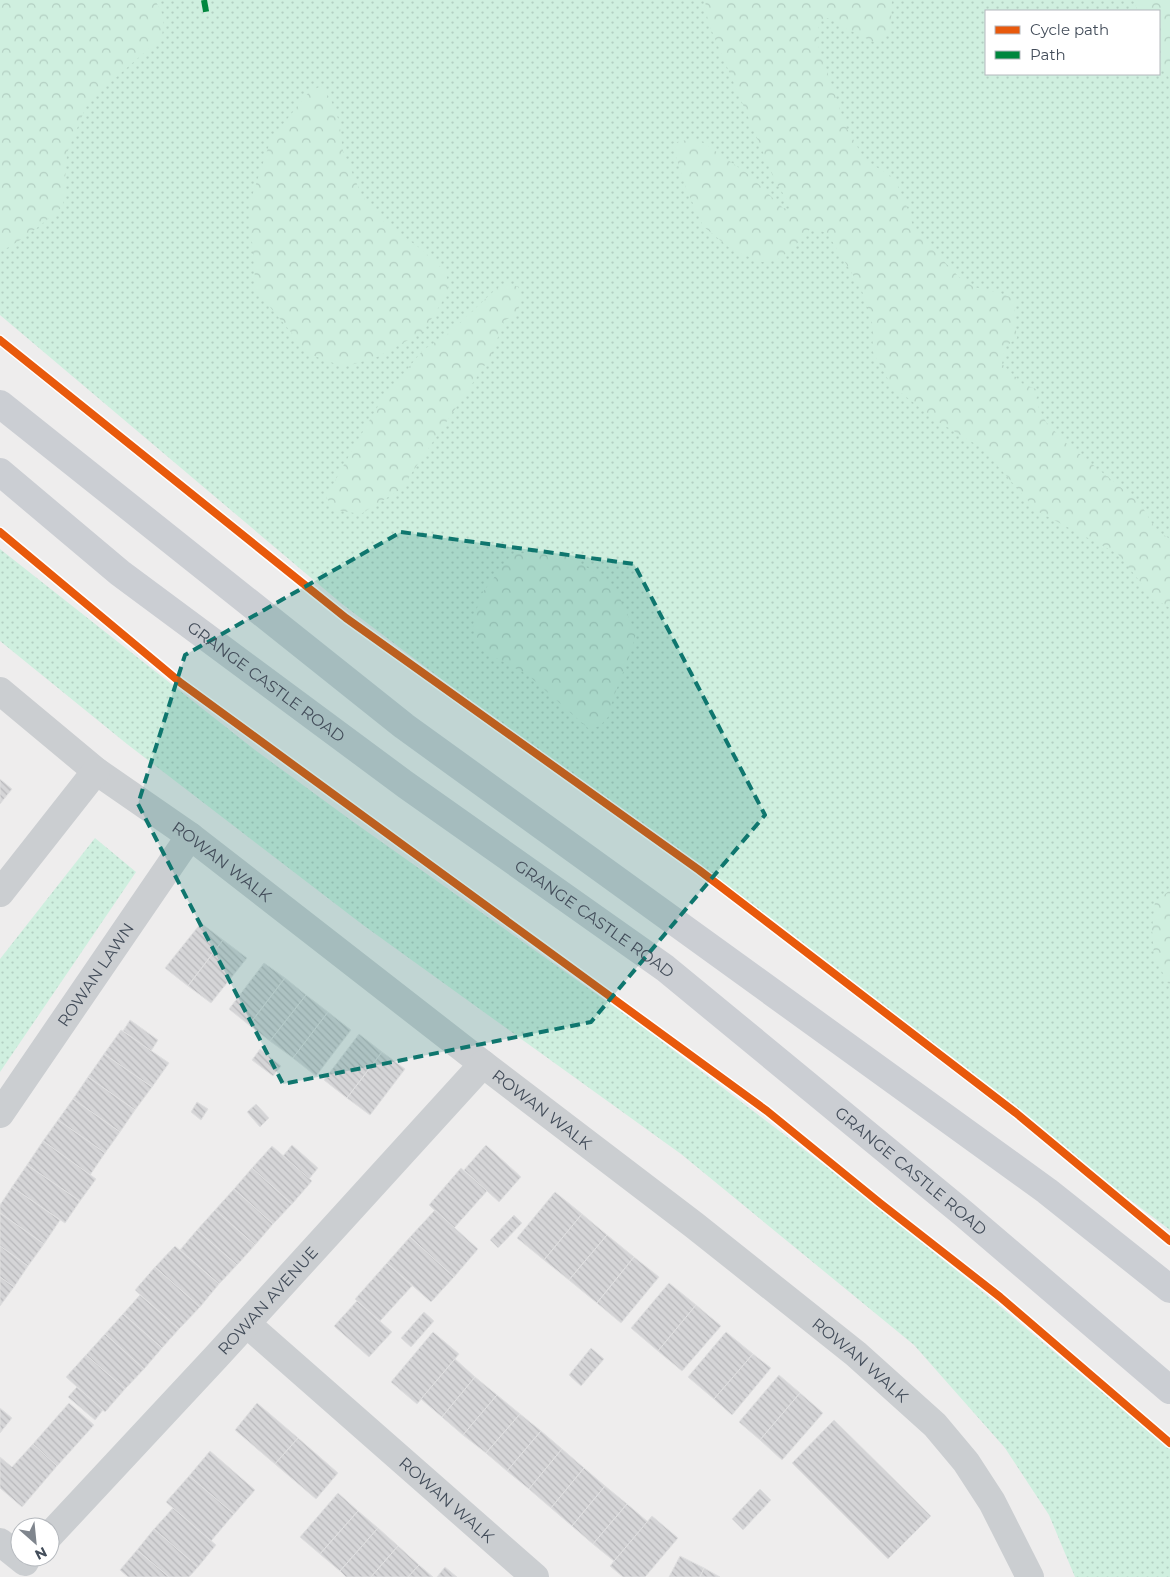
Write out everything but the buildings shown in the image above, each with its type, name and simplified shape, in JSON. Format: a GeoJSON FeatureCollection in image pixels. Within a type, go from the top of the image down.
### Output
{"type":"FeatureCollection","features":[{"type":"Feature","properties":{"kind":"main road"},"geometry":{"type":"LineString","coordinates":[[0,404],[404,726],[1047,1191],[1170,1289]]}},
{"type":"Feature","properties":{"kind":"main road","name":"GRANGE CASTLE ROAD"},"geometry":{"type":"LineString","coordinates":[[0,472],[120,573],[406,785],[665,968],[964,1214],[1170,1390]]}},
{"type":"Feature","properties":{"kind":"street","name":"ROWAN WALK"},"geometry":{"type":"LineString","coordinates":[[0,691],[96,771],[190,836],[694,1225],[856,1354],[935,1425],[966,1462],[992,1502],[1030,1577]]}},
{"type":"Feature","properties":{"kind":"street"},"geometry":{"type":"LineString","coordinates":[[0,894],[96,771]]}},
{"type":"Feature","properties":{"kind":"street","name":"ROWAN LAWN"},"geometry":{"type":"LineString","coordinates":[[0,1114],[190,836]]}},
{"type":"Feature","properties":{"kind":"street","name":"ROWAN AVENUE"},"geometry":{"type":"LineString","coordinates":[[60,1524],[247,1324],[483,1064]]}},
{"type":"Feature","properties":{"kind":"street","name":"ROWAN WALK"},"geometry":{"type":"LineString","coordinates":[[247,1324],[535,1577]]}},
{"type":"Feature","properties":{"kind":"street"},"geometry":{"type":"LineString","coordinates":[[0,1542],[10,1552]]}},
{"type":"Feature","properties":{"kind":"highlighted area"},"geometry":{"type":"Polygon","coordinates":[[[401,532],[634,564],[765,815],[591,1022],[283,1084],[138,804],[185,655],[401,532]]]}},
{"type":"Feature","properties":{"kind":"green space"},"geometry":{"type":"Polygon","coordinates":[[[0,0],[1170,0],[1170,1230],[342,604],[0,315],[0,0]]]}},
{"type":"Feature","properties":{"kind":"green space"},"geometry":{"type":"Polygon","coordinates":[[[0,0],[155,0],[164,17],[162,37],[88,102],[67,153],[63,206],[33,231],[0,252],[0,0]]]}},
{"type":"Feature","properties":{"kind":"green space"},"geometry":{"type":"Polygon","coordinates":[[[705,0],[892,0],[889,34],[876,43],[829,18],[819,20],[818,45],[846,127],[865,160],[894,178],[906,204],[915,232],[959,277],[974,287],[1000,293],[1015,299],[1014,315],[1017,338],[1005,347],[1002,364],[1023,384],[1041,391],[1035,400],[1046,422],[1066,443],[1140,503],[1156,530],[1170,539],[1170,608],[1153,598],[1118,554],[1037,511],[982,448],[937,421],[891,385],[873,352],[872,321],[861,288],[827,233],[811,228],[792,249],[778,259],[762,262],[732,250],[703,226],[686,188],[672,144],[680,141],[698,139],[748,174],[783,208],[794,210],[776,183],[708,22],[705,0]]]}},
{"type":"Feature","properties":{"kind":"green space"},"geometry":{"type":"Polygon","coordinates":[[[1133,0],[1170,0],[1170,80],[1160,61],[1160,10],[1138,10],[1133,0]]]}},
{"type":"Feature","properties":{"kind":"green space"},"geometry":{"type":"Polygon","coordinates":[[[321,86],[331,100],[339,121],[343,151],[362,196],[384,222],[421,249],[446,272],[449,291],[423,332],[377,357],[344,367],[309,354],[256,290],[249,205],[271,139],[309,92],[321,86]]]}},
{"type":"Feature","properties":{"kind":"green space"},"geometry":{"type":"Polygon","coordinates":[[[509,283],[518,287],[522,297],[516,313],[504,321],[491,356],[401,489],[361,514],[335,510],[326,497],[381,401],[423,350],[449,333],[497,288],[509,283]]]}},
{"type":"Feature","properties":{"kind":"green space"},"geometry":{"type":"Polygon","coordinates":[[[0,549],[255,750],[643,1027],[832,1171],[972,1283],[1170,1449],[1170,1577],[1075,1577],[1049,1515],[1005,1448],[914,1345],[681,1154],[363,925],[127,744],[0,641],[0,549]]]}},
{"type":"Feature","properties":{"kind":"green space"},"geometry":{"type":"Polygon","coordinates":[[[557,551],[595,572],[619,596],[636,633],[608,717],[600,726],[589,729],[528,675],[483,651],[477,643],[473,625],[480,596],[512,554],[557,551]]]}},
{"type":"Feature","properties":{"kind":"green space"},"geometry":{"type":"Polygon","coordinates":[[[95,838],[136,872],[0,1072],[0,959],[95,838]]]}},
{"type":"Feature","properties":{"kind":"green space"},"geometry":{"type":"Polygon","coordinates":[[[1170,890],[1170,987],[1154,956],[1152,929],[1155,902],[1170,890]]]}},
{"type":"Feature","properties":{"kind":"marked path"},"geometry":{"type":"LineString","coordinates":[[204,0],[207,17]]}},
{"type":"Feature","properties":{"kind":"cycle path"},"geometry":{"type":"LineString","coordinates":[[0,340],[346,618],[699,870],[1016,1113],[1170,1241]]}},
{"type":"Feature","properties":{"kind":"cycle path"},"geometry":{"type":"LineString","coordinates":[[0,532],[181,683],[767,1111],[1000,1297],[1170,1443]]}}]}
